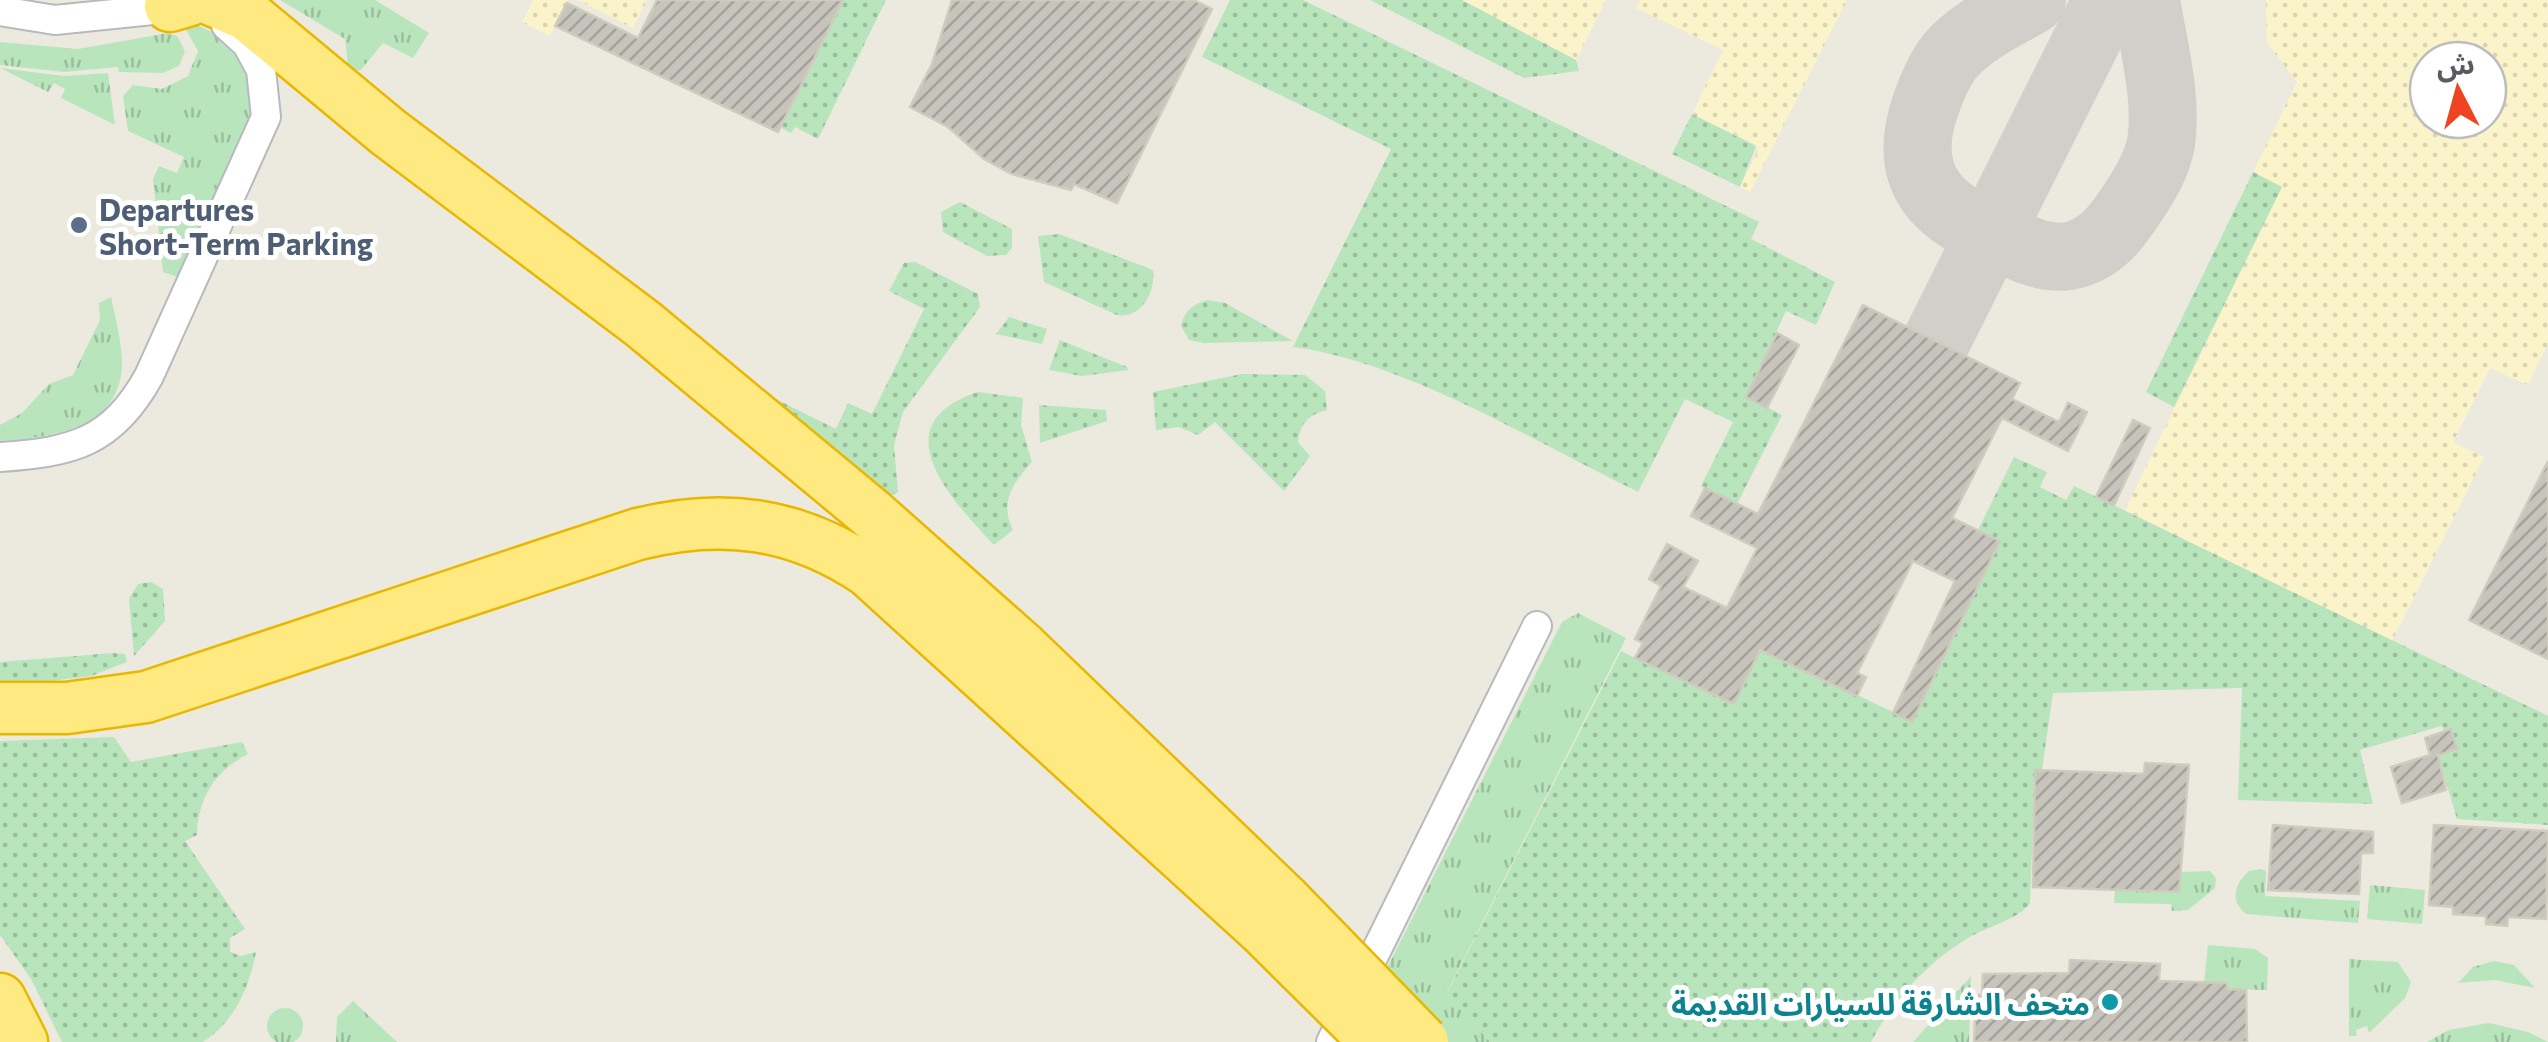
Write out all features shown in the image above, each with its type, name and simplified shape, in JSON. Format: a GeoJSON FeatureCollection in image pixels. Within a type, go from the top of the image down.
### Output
{"type":"FeatureCollection","features":[{"type":"Feature","properties":{"kind":"highway"},"geometry":{"type":"LineString","coordinates":[[191,2],[247,15],[388,132],[523,230],[872,514],[1023,648],[1274,914],[1376,1042]]}},
{"type":"Feature","properties":{"kind":"highway"},"geometry":{"type":"LineString","coordinates":[[0,708],[67,708],[146,697],[638,534],[707,521],[742,521],[808,538],[868,571],[1423,1042]]}},
{"type":"Feature","properties":{"kind":"highway"},"geometry":{"type":"LineString","coordinates":[[0,999],[22,1042]]}},
{"type":"Feature","properties":{"kind":"street"},"geometry":{"type":"LineString","coordinates":[[0,11],[68,20],[191,2],[247,44],[266,84],[262,134],[149,376],[128,410],[95,438],[75,447],[0,457]]}},
{"type":"Feature","properties":{"kind":"street"},"geometry":{"type":"LineString","coordinates":[[1331,1042],[1537,626]]}},
{"type":"Feature","properties":{"kind":"green space"},"geometry":{"type":"Polygon","coordinates":[[[280,0],[375,0],[429,33],[413,58],[383,43],[360,71],[348,66],[345,39],[280,0]]]}},
{"type":"Feature","properties":{"kind":"green space"},"geometry":{"type":"Polygon","coordinates":[[[843,0],[886,0],[818,139],[795,127],[791,133],[780,127],[843,0]]]}},
{"type":"Feature","properties":{"kind":"green space"},"geometry":{"type":"Polygon","coordinates":[[[1230,0],[1303,0],[1759,222],[1751,239],[1835,282],[1816,325],[1786,311],[1746,396],[1782,415],[1737,504],[1701,486],[1733,422],[1685,399],[1638,492],[1424,386],[1335,355],[1293,347],[1391,149],[1202,57],[1230,0]]]}},
{"type":"Feature","properties":{"kind":"green space"},"geometry":{"type":"Polygon","coordinates":[[[1370,0],[1462,0],[1576,60],[1579,71],[1524,78],[1370,0]]]}},
{"type":"Feature","properties":{"kind":"green space"},"geometry":{"type":"Polygon","coordinates":[[[186,20],[232,41],[261,95],[186,280],[163,272],[153,179],[159,166],[177,173],[184,157],[128,131],[123,96],[133,85],[162,89],[188,76],[198,51],[184,26],[186,20]]]}},
{"type":"Feature","properties":{"kind":"green space"},"geometry":{"type":"Polygon","coordinates":[[[168,33],[177,36],[185,51],[179,66],[163,73],[119,72],[118,67],[64,72],[0,65],[0,42],[78,49],[168,33]]]}},
{"type":"Feature","properties":{"kind":"green space"},"geometry":{"type":"Polygon","coordinates":[[[0,68],[64,76],[108,73],[115,125],[61,98],[65,89],[54,83],[48,92],[0,68]]]}},
{"type":"Feature","properties":{"kind":"green space"},"geometry":{"type":"Polygon","coordinates":[[[1692,114],[1756,146],[1740,187],[1672,154],[1692,114]]]}},
{"type":"Feature","properties":{"kind":"green space"},"geometry":{"type":"Polygon","coordinates":[[[2253,172],[2282,187],[2174,407],[2146,392],[2253,172]]]}},
{"type":"Feature","properties":{"kind":"green space"},"geometry":{"type":"Polygon","coordinates":[[[960,202],[1012,229],[1012,248],[1006,255],[987,256],[943,232],[941,212],[960,202]]]}},
{"type":"Feature","properties":{"kind":"green space"},"geometry":{"type":"Polygon","coordinates":[[[1059,234],[1153,270],[1152,287],[1140,308],[1117,315],[1044,282],[1038,236],[1059,234]]]}},
{"type":"Feature","properties":{"kind":"green space"},"geometry":{"type":"Polygon","coordinates":[[[915,262],[978,294],[980,307],[903,412],[894,445],[898,492],[888,497],[766,394],[836,429],[848,403],[872,414],[924,309],[889,291],[904,263],[915,262]]]}},
{"type":"Feature","properties":{"kind":"green space"},"geometry":{"type":"Polygon","coordinates":[[[111,297],[122,359],[119,383],[111,401],[98,415],[62,432],[0,441],[0,425],[22,413],[49,384],[73,375],[100,320],[99,303],[111,297]]]}},
{"type":"Feature","properties":{"kind":"green space"},"geometry":{"type":"Polygon","coordinates":[[[1207,300],[1225,303],[1293,341],[1189,340],[1181,326],[1184,316],[1193,306],[1207,300]]]}},
{"type":"Feature","properties":{"kind":"green space"},"geometry":{"type":"Polygon","coordinates":[[[1009,317],[1047,329],[1042,344],[996,334],[1009,317]]]}},
{"type":"Feature","properties":{"kind":"green space"},"geometry":{"type":"Polygon","coordinates":[[[1060,340],[1128,370],[1082,376],[1049,370],[1060,340]]]}},
{"type":"Feature","properties":{"kind":"green space"},"geometry":{"type":"Polygon","coordinates":[[[1242,374],[1305,375],[1325,391],[1327,410],[1307,420],[1299,435],[1298,442],[1310,456],[1284,491],[1215,422],[1198,435],[1179,427],[1156,430],[1153,392],[1242,374]]]}},
{"type":"Feature","properties":{"kind":"green space"},"geometry":{"type":"Polygon","coordinates":[[[978,392],[1023,398],[1021,425],[1032,462],[1010,493],[1007,511],[1013,530],[994,545],[945,486],[929,444],[933,424],[948,406],[978,392]]]}},
{"type":"Feature","properties":{"kind":"green space"},"geometry":{"type":"Polygon","coordinates":[[[1039,405],[1106,410],[1107,421],[1040,443],[1039,405]]]}},
{"type":"Feature","properties":{"kind":"green space"},"geometry":{"type":"Polygon","coordinates":[[[2014,457],[2047,472],[2040,487],[2066,500],[2074,486],[2548,716],[2548,825],[2457,819],[2438,755],[2456,749],[2441,726],[2360,750],[2373,804],[2238,800],[2242,688],[2053,693],[2042,770],[2035,771],[2030,903],[1939,958],[1901,997],[1871,1042],[1490,1042],[1447,993],[1621,651],[1733,704],[1760,649],[1912,721],[2000,541],[1978,530],[2014,457]]]}},
{"type":"Feature","properties":{"kind":"green space"},"geometry":{"type":"Polygon","coordinates":[[[151,582],[163,589],[165,621],[134,656],[129,599],[138,584],[151,582]]]}},
{"type":"Feature","properties":{"kind":"green space"},"geometry":{"type":"Polygon","coordinates":[[[1578,613],[1626,638],[1447,992],[1490,1042],[1355,1042],[1383,976],[1562,622],[1578,613]]]}},
{"type":"Feature","properties":{"kind":"green space"},"geometry":{"type":"Polygon","coordinates":[[[125,654],[127,662],[91,676],[0,687],[0,662],[125,654]]]}},
{"type":"Feature","properties":{"kind":"green space"},"geometry":{"type":"Polygon","coordinates":[[[114,737],[131,762],[242,742],[248,754],[226,769],[210,787],[197,835],[185,841],[245,929],[230,938],[230,952],[241,956],[256,952],[239,1003],[224,1024],[203,1042],[62,1042],[31,979],[0,935],[0,741],[114,737]]]}},
{"type":"Feature","properties":{"kind":"green space"},"geometry":{"type":"Polygon","coordinates":[[[2210,871],[2216,878],[2215,888],[2188,910],[2172,911],[2171,904],[2114,903],[2115,890],[2179,892],[2180,872],[2210,871]]]}},
{"type":"Feature","properties":{"kind":"green space"},"geometry":{"type":"Polygon","coordinates":[[[2249,871],[2266,871],[2265,896],[2360,901],[2358,923],[2246,914],[2237,903],[2237,886],[2249,871]]]}},
{"type":"Feature","properties":{"kind":"green space"},"geometry":{"type":"Polygon","coordinates":[[[2370,885],[2425,890],[2422,924],[2367,919],[2370,885]]]}},
{"type":"Feature","properties":{"kind":"green space"},"geometry":{"type":"Polygon","coordinates":[[[2208,945],[2255,949],[2268,958],[2267,990],[2227,989],[2227,983],[2204,983],[2208,945]]]}},
{"type":"Feature","properties":{"kind":"green space"},"geometry":{"type":"Polygon","coordinates":[[[2349,959],[2398,962],[2411,982],[2405,998],[2369,1033],[2367,1026],[2356,1030],[2357,1036],[2349,1036],[2349,959]]]}},
{"type":"Feature","properties":{"kind":"green space"},"geometry":{"type":"Polygon","coordinates":[[[2494,961],[2514,965],[2535,988],[2495,980],[2458,983],[2473,967],[2494,961]]]}},
{"type":"Feature","properties":{"kind":"green space"},"geometry":{"type":"Polygon","coordinates":[[[1971,976],[1969,1042],[1913,1042],[1971,976]]]}},
{"type":"Feature","properties":{"kind":"green space"},"geometry":{"type":"Polygon","coordinates":[[[353,1001],[397,1042],[336,1042],[337,1017],[353,1001]]]}},
{"type":"Feature","properties":{"kind":"green space"},"geometry":{"type":"Polygon","coordinates":[[[285,1008],[298,1013],[303,1026],[298,1039],[285,1044],[272,1039],[267,1026],[272,1013],[285,1008]]]}},
{"type":"Feature","properties":{"kind":"green space"},"geometry":{"type":"Polygon","coordinates":[[[2489,1023],[2528,1032],[2548,1042],[2427,1042],[2449,1030],[2489,1023]]]}},
{"type":"Feature","properties":{"kind":"sand"},"geometry":{"type":"Polygon","coordinates":[[[533,0],[569,0],[550,36],[522,22],[533,0]]]}},
{"type":"Feature","properties":{"kind":"sand"},"geometry":{"type":"Polygon","coordinates":[[[578,0],[647,0],[633,28],[578,0]]]}},
{"type":"Feature","properties":{"kind":"sand"},"geometry":{"type":"Polygon","coordinates":[[[1462,0],[1606,0],[1576,60],[1462,0]]]}},
{"type":"Feature","properties":{"kind":"sand"},"geometry":{"type":"Polygon","coordinates":[[[1640,0],[1847,0],[1750,192],[1740,187],[1758,151],[1755,144],[1692,114],[1723,50],[1636,8],[1640,0]]]}},
{"type":"Feature","properties":{"kind":"sand"},"geometry":{"type":"Polygon","coordinates":[[[2266,0],[2548,0],[2548,344],[2528,385],[2490,368],[2453,442],[2484,457],[2392,641],[2125,510],[2282,187],[2253,172],[2297,82],[2267,43],[2266,0]]]}},
{"type":"Feature","properties":{"kind":"building"},"geometry":{"type":"Polygon","coordinates":[[[657,0],[843,0],[778,132],[555,26],[567,3],[638,38],[657,0]]]}},
{"type":"Feature","properties":{"kind":"building"},"geometry":{"type":"Polygon","coordinates":[[[952,0],[1194,0],[1212,9],[1117,203],[1074,184],[1071,190],[1012,174],[984,159],[948,127],[910,107],[932,64],[952,0]]]}},
{"type":"Feature","properties":{"kind":"building"},"geometry":{"type":"Polygon","coordinates":[[[1863,305],[2020,383],[2012,399],[2059,422],[2068,403],[2087,412],[2068,451],[2002,418],[1952,518],[2000,541],[1912,722],[1893,713],[1955,581],[1913,561],[1857,673],[1866,677],[1857,696],[1760,650],[1734,704],[1635,658],[1643,643],[1635,639],[1661,586],[1649,579],[1667,544],[1698,561],[1683,587],[1727,608],[1757,548],[1691,516],[1705,488],[1758,514],[1863,305]]]}},
{"type":"Feature","properties":{"kind":"building"},"geometry":{"type":"Polygon","coordinates":[[[1777,333],[1799,345],[1767,408],[1746,397],[1777,333]]]}},
{"type":"Feature","properties":{"kind":"building"},"geometry":{"type":"Polygon","coordinates":[[[2133,420],[2150,428],[2114,505],[2096,497],[2133,420]]]}},
{"type":"Feature","properties":{"kind":"building"},"geometry":{"type":"Polygon","coordinates":[[[2548,461],[2548,659],[2469,620],[2548,461]]]}},
{"type":"Feature","properties":{"kind":"building"},"geometry":{"type":"Polygon","coordinates":[[[2451,729],[2457,749],[2438,755],[2446,790],[2402,803],[2391,767],[2430,755],[2425,738],[2451,729]]]}},
{"type":"Feature","properties":{"kind":"building"},"geometry":{"type":"Polygon","coordinates":[[[2145,763],[2189,765],[2179,892],[2033,887],[2035,770],[2144,774],[2145,763]]]}},
{"type":"Feature","properties":{"kind":"building"},"geometry":{"type":"Polygon","coordinates":[[[2273,825],[2373,832],[2373,853],[2361,853],[2359,894],[2268,890],[2273,825]]]}},
{"type":"Feature","properties":{"kind":"building"},"geometry":{"type":"Polygon","coordinates":[[[2434,825],[2548,831],[2546,919],[2508,917],[2507,926],[2486,924],[2486,916],[2453,914],[2453,907],[2429,905],[2434,825]]]}},
{"type":"Feature","properties":{"kind":"building","name":"متحف الشارقة للسيارات القديمة"},"geometry":{"type":"Polygon","coordinates":[[[2070,960],[2160,964],[2159,981],[2227,983],[2227,989],[2246,990],[2247,1042],[1974,1042],[1976,995],[1982,995],[1983,974],[2069,973],[2070,960]]]}},
{"type":"Feature","properties":{"kind":"taxiway"},"geometry":{"type":"LineString","coordinates":[[2032,0],[1978,32],[1946,62],[1924,110],[1918,157],[1932,193],[1961,219],[2027,250],[2060,257],[2081,253],[2108,234],[2140,192],[2157,158],[2163,108],[2146,0]]}},
{"type":"Feature","properties":{"kind":"taxiway"},"geometry":{"type":"LineString","coordinates":[[1936,342],[2107,0]]}},
{"type":"Feature","properties":{"kind":"place","name":"Departures Short-Term Parking"},"geometry":{"type":"Point","coordinates":[79,225]}},
{"type":"Feature","properties":{"kind":"place","name":"متحف الشارقة للسيارات القديمة"},"geometry":{"type":"Point","coordinates":[2110,1002]}}]}
